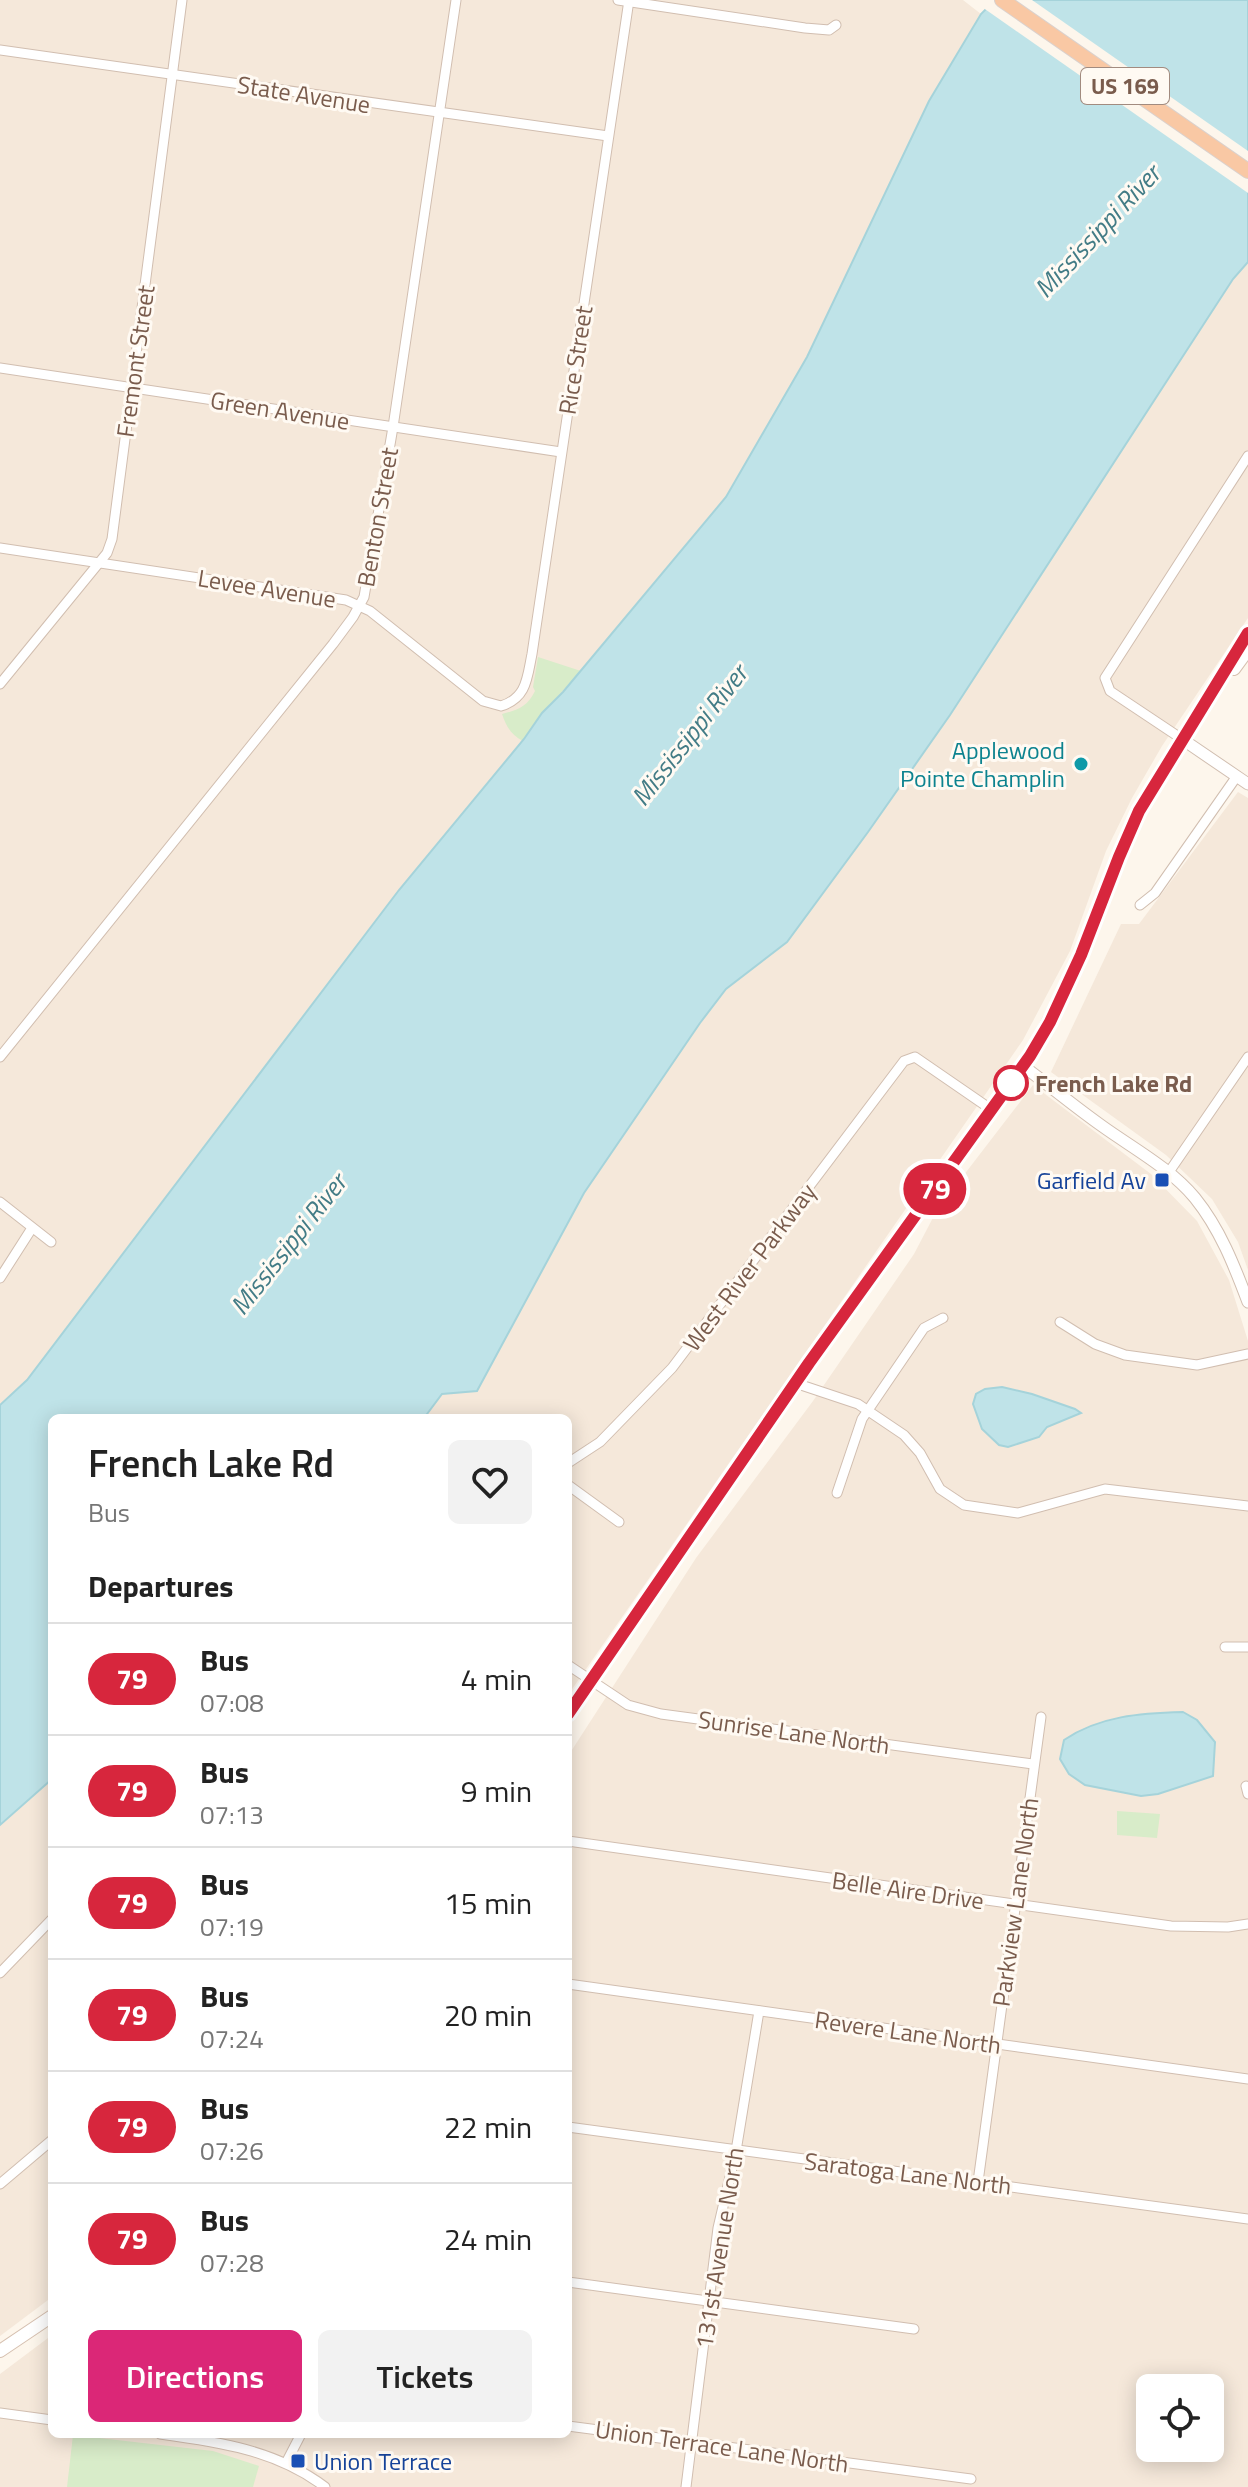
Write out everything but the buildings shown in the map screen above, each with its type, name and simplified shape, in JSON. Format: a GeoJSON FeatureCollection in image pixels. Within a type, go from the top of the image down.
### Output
{"type":"FeatureCollection","features":[{"type":"Feature","properties":{"kind":"highway","name":"US 169"},"geometry":{"type":"LineString","coordinates":[[1002,0],[1248,171]]}},
{"type":"Feature","properties":{"kind":"main road"},"geometry":{"type":"LineString","coordinates":[[572,1708],[795,1383],[1023,1066],[1050,1022],[1072,976],[1139,811],[1248,633]]}},
{"type":"Feature","properties":{"kind":"main road"},"geometry":{"type":"LineString","coordinates":[[1182,739],[1248,650]]}},
{"type":"Feature","properties":{"kind":"main road"},"geometry":{"type":"LineString","coordinates":[[0,2351],[48,2319]]}},
{"type":"Feature","properties":{"kind":"street","name":"Fremont Street"},"geometry":{"type":"LineString","coordinates":[[0,684],[107,553],[112,539],[182,0]]}},
{"type":"Feature","properties":{"kind":"street","name":"Benton Street"},"geometry":{"type":"LineString","coordinates":[[0,1057],[296,691],[360,605],[366,589],[393,427],[456,0]]}},
{"type":"Feature","properties":{"kind":"street"},"geometry":{"type":"LineString","coordinates":[[625,0],[805,28],[829,30],[836,25]]}},
{"type":"Feature","properties":{"kind":"street","name":"Rice Street"},"geometry":{"type":"LineString","coordinates":[[501,706],[521,696],[526,687],[608,136],[625,0]]}},
{"type":"Feature","properties":{"kind":"street","name":"State Avenue"},"geometry":{"type":"LineString","coordinates":[[0,50],[608,136]]}},
{"type":"Feature","properties":{"kind":"street","name":"Green Avenue"},"geometry":{"type":"LineString","coordinates":[[0,368],[561,452]]}},
{"type":"Feature","properties":{"kind":"street"},"geometry":{"type":"LineString","coordinates":[[1248,456],[1110,667],[1105,680],[1110,691],[1248,784]]}},
{"type":"Feature","properties":{"kind":"street","name":"Levee Avenue"},"geometry":{"type":"LineString","coordinates":[[0,548],[303,592],[360,605],[395,629],[483,701],[501,706]]}},
{"type":"Feature","properties":{"kind":"street"},"geometry":{"type":"LineString","coordinates":[[1140,905],[1155,893],[1237,776]]}},
{"type":"Feature","properties":{"kind":"street","name":"West River Parkway"},"geometry":{"type":"LineString","coordinates":[[572,1460],[600,1442],[672,1368],[904,1061],[915,1057],[992,1110]]}},
{"type":"Feature","properties":{"kind":"street"},"geometry":{"type":"LineString","coordinates":[[1169,1172],[1248,1057]]}},
{"type":"Feature","properties":{"kind":"street"},"geometry":{"type":"LineString","coordinates":[[1023,1066],[1169,1172],[1194,1197],[1216,1227],[1233,1260],[1248,1302]]}},
{"type":"Feature","properties":{"kind":"street"},"geometry":{"type":"LineString","coordinates":[[0,1202],[51,1242]]}},
{"type":"Feature","properties":{"kind":"street"},"geometry":{"type":"LineString","coordinates":[[0,1278],[32,1228]]}},
{"type":"Feature","properties":{"kind":"street"},"geometry":{"type":"LineString","coordinates":[[837,1493],[856,1432],[868,1411],[924,1328],[943,1318]]}},
{"type":"Feature","properties":{"kind":"street"},"geometry":{"type":"LineString","coordinates":[[1060,1322],[1095,1344],[1125,1355],[1197,1365],[1248,1354]]}},
{"type":"Feature","properties":{"kind":"street"},"geometry":{"type":"LineString","coordinates":[[795,1383],[858,1404],[913,1444],[940,1489],[951,1499],[978,1509],[1018,1513],[1105,1489],[1248,1506]]}},
{"type":"Feature","properties":{"kind":"street"},"geometry":{"type":"LineString","coordinates":[[572,1488],[619,1522]]}},
{"type":"Feature","properties":{"kind":"street"},"geometry":{"type":"LineString","coordinates":[[1225,1647],[1248,1647]]}},
{"type":"Feature","properties":{"kind":"street","name":"Sunrise Lane North"},"geometry":{"type":"LineString","coordinates":[[572,1668],[628,1705],[661,1714],[1033,1764]]}},
{"type":"Feature","properties":{"kind":"street","name":"Parkview Lane North"},"geometry":{"type":"LineString","coordinates":[[978,2182],[1041,1717]]}},
{"type":"Feature","properties":{"kind":"street","name":"Belle Aire Drive"},"geometry":{"type":"LineString","coordinates":[[572,1842],[1171,1926],[1228,1927],[1248,1924]]}},
{"type":"Feature","properties":{"kind":"street"},"geometry":{"type":"LineString","coordinates":[[0,1973],[48,1923]]}},
{"type":"Feature","properties":{"kind":"street","name":"Revere Lane North"},"geometry":{"type":"LineString","coordinates":[[572,1985],[1248,2079]]}},
{"type":"Feature","properties":{"kind":"street","name":"131st Avenue North"},"geometry":{"type":"LineString","coordinates":[[686,2487],[718,2228],[736,2151],[759,2011]]}},
{"type":"Feature","properties":{"kind":"street","name":"Saratoga Lane North"},"geometry":{"type":"LineString","coordinates":[[572,2128],[1248,2219]]}},
{"type":"Feature","properties":{"kind":"street"},"geometry":{"type":"LineString","coordinates":[[0,2184],[48,2143]]}},
{"type":"Feature","properties":{"kind":"street"},"geometry":{"type":"LineString","coordinates":[[572,2283],[914,2329]]}},
{"type":"Feature","properties":{"kind":"street"},"geometry":{"type":"LineString","coordinates":[[0,2413],[48,2419]]}},
{"type":"Feature","properties":{"kind":"street","name":"Union Terrace Lane North"},"geometry":{"type":"LineString","coordinates":[[572,2427],[971,2479]]}},
{"type":"Feature","properties":{"kind":"street"},"geometry":{"type":"LineString","coordinates":[[187,2438],[235,2445],[262,2453],[286,2463],[325,2487]]}},
{"type":"Feature","properties":{"kind":"street"},"geometry":{"type":"LineString","coordinates":[[286,2463],[299,2438]]}},
{"type":"Feature","properties":{"kind":"shaded area"},"geometry":{"type":"Polygon","coordinates":[[[0,0],[963,0],[981,14],[929,101],[807,357],[726,497],[399,890],[27,1380],[0,1405],[0,0]]]}},
{"type":"Feature","properties":{"kind":"shaded area"},"geometry":{"type":"Polygon","coordinates":[[[1248,262],[1248,618],[1162,746],[1132,798],[1106,851],[1070,951],[1023,1040],[572,1689],[572,1414],[427,1414],[584,1193],[712,1005],[726,989],[787,942],[868,832],[950,715],[1233,279],[1248,262]]]}},
{"type":"Feature","properties":{"kind":"shaded area"},"geometry":{"type":"Polygon","coordinates":[[[1238,792],[1248,798],[1248,1270],[1238,1242],[1212,1199],[1166,1155],[1051,1072],[1121,924],[1139,924],[1238,792]]]}},
{"type":"Feature","properties":{"kind":"shaded area"},"geometry":{"type":"Polygon","coordinates":[[[1033,1085],[1151,1174],[1197,1221],[1229,1280],[1248,1341],[1248,2487],[0,2487],[0,2374],[48,2338],[48,2438],[572,2438],[572,1750],[696,1558],[813,1401],[914,1254],[937,1210],[1033,1085]]]}},
{"type":"Feature","properties":{"kind":"shaded area"},"geometry":{"type":"Polygon","coordinates":[[[48,1783],[48,2300],[0,2336],[0,1825],[48,1783]]]}},
{"type":"Feature","properties":{"kind":"green space"},"geometry":{"type":"Polygon","coordinates":[[[538,657],[581,671],[542,713],[523,741],[510,730],[502,714],[529,701],[535,691],[538,657]]]}},
{"type":"Feature","properties":{"kind":"green space"},"geometry":{"type":"Polygon","coordinates":[[[1117,1811],[1160,1814],[1157,1838],[1117,1835],[1117,1811]]]}},
{"type":"Feature","properties":{"kind":"green space"},"geometry":{"type":"Polygon","coordinates":[[[73,2438],[99,2438],[213,2451],[259,2466],[253,2487],[67,2487],[73,2438]]]}},
{"type":"Feature","properties":{"kind":"water","name":"Mississippi River"},"geometry":{"type":"Polygon","coordinates":[[[995,0],[1248,0],[1248,262],[1233,279],[950,715],[868,832],[787,942],[726,989],[700,1023],[584,1193],[477,1391],[442,1394],[427,1414],[48,1414],[48,1783],[0,1825],[0,1405],[27,1380],[399,890],[542,713],[726,497],[807,357],[929,101],[981,14],[995,0]]]}},
{"type":"Feature","properties":{"kind":"water"},"geometry":{"type":"Polygon","coordinates":[[[1002,1387],[1032,1394],[1081,1413],[1047,1427],[1039,1437],[1008,1447],[999,1445],[982,1429],[973,1404],[976,1394],[985,1389],[1002,1387]]]}},
{"type":"Feature","properties":{"kind":"water"},"geometry":{"type":"Polygon","coordinates":[[[1183,1712],[1197,1720],[1215,1742],[1213,1776],[1158,1794],[1141,1796],[1085,1785],[1069,1774],[1060,1759],[1064,1740],[1091,1726],[1136,1715],[1183,1712]]]}},
{"type":"Feature","properties":{"kind":"pier"},"geometry":{"type":"Polygon","coordinates":[[[989,0],[1032,0],[1248,151],[1248,193],[982,7],[989,0]]]}},
{"type":"Feature","properties":{"kind":"bus line","name":"79"},"geometry":{"type":"LineString","coordinates":[[572,1708],[809,1363],[1030,1056],[1050,1022],[1090,935],[1139,811],[1248,633]]}},
{"type":"Feature","properties":{"kind":"place","name":"Applewood Pointe Champlin"},"geometry":{"type":"Point","coordinates":[1081,764]}},
{"type":"Feature","properties":{"kind":"place","name":"French Lake Rd"},"geometry":{"type":"Point","coordinates":[1011,1083]}},
{"type":"Feature","properties":{"kind":"place","name":"Garfield Av"},"geometry":{"type":"Point","coordinates":[1162,1180]}},
{"type":"Feature","properties":{"kind":"place","name":"Union Terrace"},"geometry":{"type":"Point","coordinates":[298,2461]}}]}
